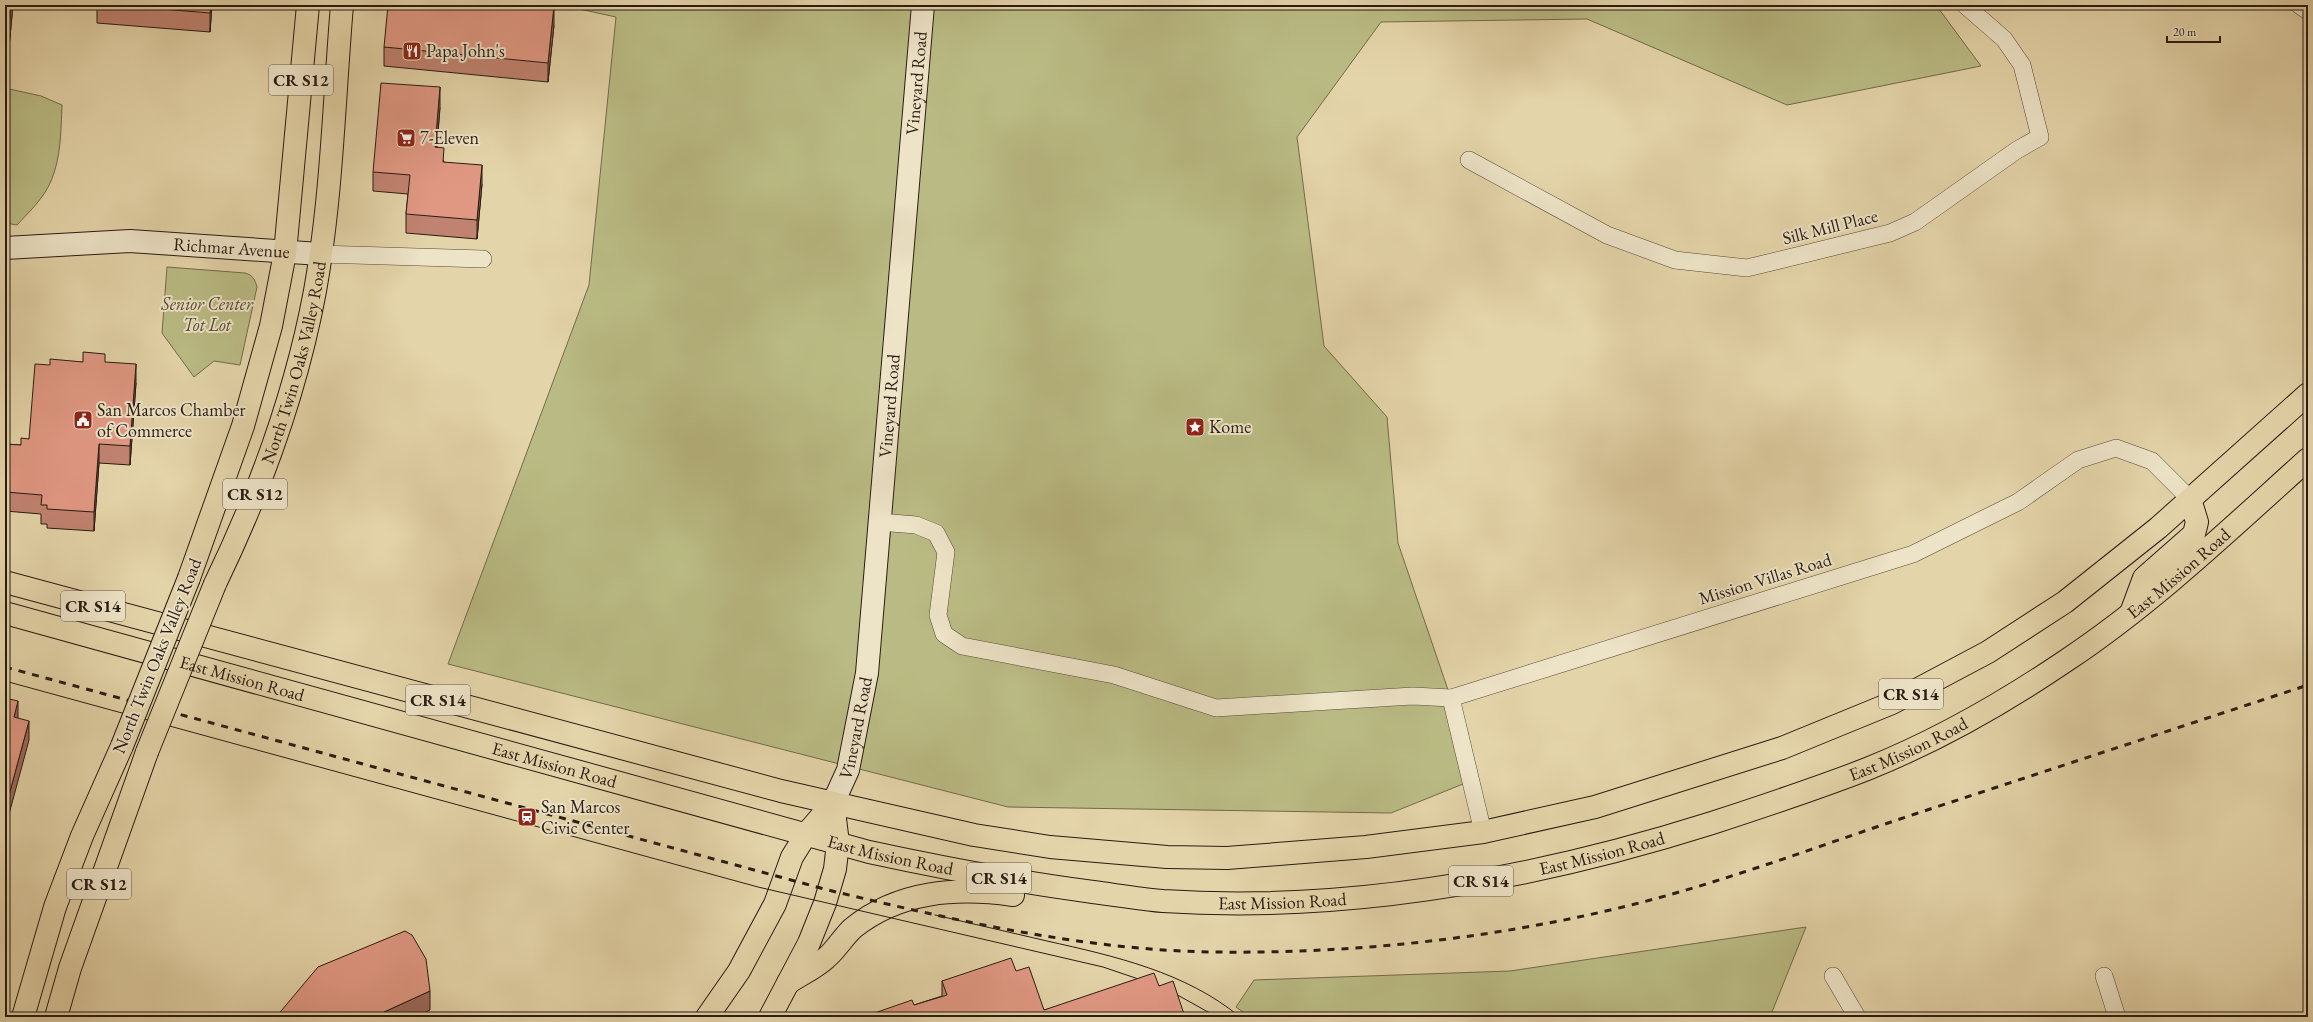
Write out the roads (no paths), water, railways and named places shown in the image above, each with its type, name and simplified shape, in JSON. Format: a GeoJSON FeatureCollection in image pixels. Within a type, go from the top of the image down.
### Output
{"type":"FeatureCollection","features":[{"type":"Feature","properties":{"kind":"main road","name":"North Twin Oaks Valley Road"},"geometry":{"type":"LineString","coordinates":[[23,1017],[42,950],[68,873],[122,746],[189,578],[257,382],[271,326],[285,253],[308,5]]}},
{"type":"Feature","properties":{"kind":"main road","name":"North Twin Oaks Valley Road"},"geometry":{"type":"LineString","coordinates":[[56,1017],[75,954],[147,752],[215,584],[261,479],[286,407],[306,334],[320,254],[331,174],[335,86],[342,5]]}},
{"type":"Feature","properties":{"kind":"main road","name":"Vineyard Road"},"geometry":{"type":"LineString","coordinates":[[833,803],[848,770],[867,673],[923,5]]}},
{"type":"Feature","properties":{"kind":"main road","name":"Richmar Avenue"},"geometry":{"type":"LineString","coordinates":[[5,248],[130,241],[285,253],[320,254]]}},
{"type":"Feature","properties":{"kind":"main road","name":"East Mission Road"},"geometry":{"type":"LineString","coordinates":[[5,582],[651,757],[833,803],[974,835],[1050,847],[1167,857],[1227,858],[1374,846],[1483,832],[1595,807],[1782,748],[1892,703],[1941,679],[2032,625],[2097,579],[2308,394]]}},
{"type":"Feature","properties":{"kind":"main road","name":"East Mission Road"},"geometry":{"type":"LineString","coordinates":[[5,613],[838,843],[951,870],[1038,885],[1162,900],[1244,902],[1322,900],[1410,892],[1500,878],[1613,853],[1781,801],[1871,767],[1994,706],[2067,660],[2130,616],[2308,459]]}},
{"type":"Feature","properties":{"kind":"main road"},"geometry":{"type":"LineString","coordinates":[[2130,616],[2144,578],[2194,534],[2197,522],[2190,499]]}},
{"type":"Feature","properties":{"kind":"main road"},"geometry":{"type":"LineString","coordinates":[[707,1017],[740,971],[775,904],[792,857],[807,834],[833,803]]}},
{"type":"Feature","properties":{"kind":"main road"},"geometry":{"type":"LineString","coordinates":[[770,1017],[809,943],[825,903],[835,869],[838,843],[833,803]]}},
{"type":"Feature","properties":{"kind":"main road"},"geometry":{"type":"LineString","coordinates":[[788,983],[827,958],[852,928],[890,905],[929,894],[953,890],[984,891],[1035,899],[1162,900]]}},
{"type":"Feature","properties":{"kind":"street","name":"Silk Mill Place"},"geometry":{"type":"LineString","coordinates":[[1469,160],[1607,235],[1675,260],[1747,268],[1890,233],[1915,222],[2017,150],[2040,136],[2022,65],[2004,39],[1965,5]]}},
{"type":"Feature","properties":{"kind":"street"},"geometry":{"type":"LineString","coordinates":[[2299,5],[2308,11]]}},
{"type":"Feature","properties":{"kind":"street","name":"Richmar Avenue"},"geometry":{"type":"LineString","coordinates":[[320,254],[483,259]]}},
{"type":"Feature","properties":{"kind":"street","name":"Mission Villas Road"},"geometry":{"type":"LineString","coordinates":[[1451,698],[1913,554],[2018,502],[2078,460],[2116,448],[2152,461],[2190,499]]}},
{"type":"Feature","properties":{"kind":"street"},"geometry":{"type":"LineString","coordinates":[[879,522],[916,525],[936,533],[946,552],[938,615],[944,634],[962,646],[1114,675],[1216,708],[1413,696],[1451,698],[1483,832]]}},
{"type":"Feature","properties":{"kind":"street"},"geometry":{"type":"LineString","coordinates":[[1833,976],[1854,1008],[1857,1017]]}},
{"type":"Feature","properties":{"kind":"street"},"geometry":{"type":"LineString","coordinates":[[2104,976],[2117,1017]]}},
{"type":"Feature","properties":{"kind":"tram line"},"geometry":{"type":"LineString","coordinates":[[5,681],[758,887],[1103,967],[1165,988],[1217,1017]]}},
{"type":"Feature","properties":{"kind":"tram line"},"geometry":{"type":"LineString","coordinates":[[935,915],[1098,953],[1148,968],[1173,977],[1196,988],[1219,1001],[1240,1017]]}},
{"type":"Feature","properties":{"kind":"railway"},"geometry":{"type":"LineString","coordinates":[[5,667],[828,890],[1019,932],[1116,946],[1213,952],[1316,950],[1420,942],[1522,928],[1623,907],[1697,887],[1770,864],[1915,814],[2308,685]]}},
{"type":"Feature","properties":{"kind":"place","name":"Papa John's"},"geometry":{"type":"Point","coordinates":[412,51]}},
{"type":"Feature","properties":{"kind":"place","name":"7-Eleven"},"geometry":{"type":"Point","coordinates":[406,138]}},
{"type":"Feature","properties":{"kind":"place","name":"San Marcos Chamber of Commerce"},"geometry":{"type":"Point","coordinates":[83,420]}},
{"type":"Feature","properties":{"kind":"place","name":"Kome"},"geometry":{"type":"Point","coordinates":[1195,427]}},
{"type":"Feature","properties":{"kind":"place","name":"San Marcos Civic Center"},"geometry":{"type":"Point","coordinates":[527,817]}},
{"type":"Feature","properties":{"kind":"park label","name":"Senior Center Tot Lot"},"geometry":{"type":"Point","coordinates":[207,314]}}]}
